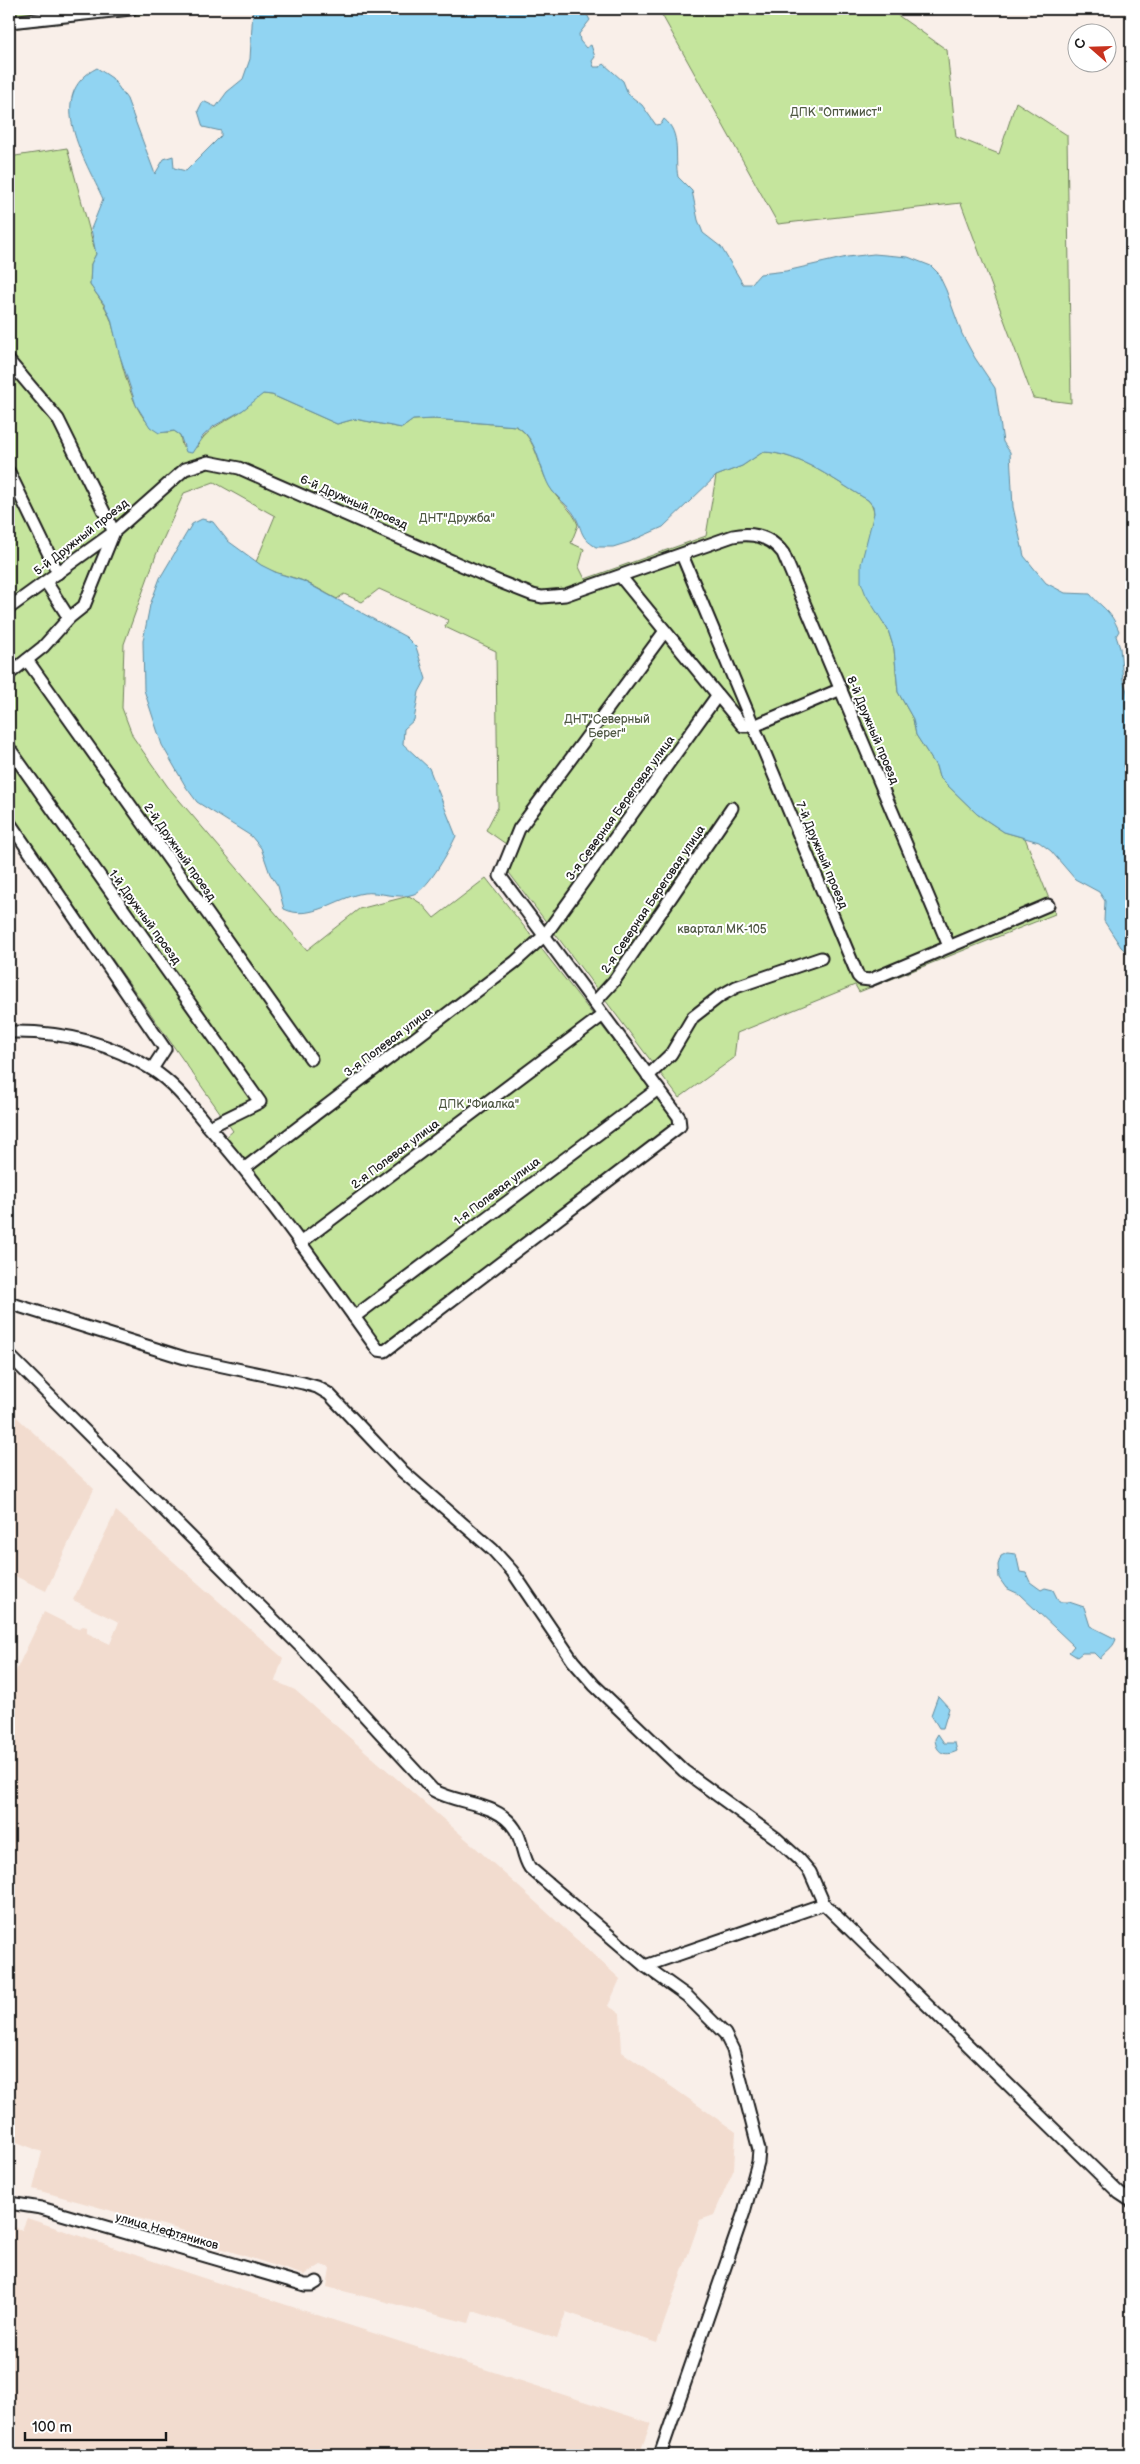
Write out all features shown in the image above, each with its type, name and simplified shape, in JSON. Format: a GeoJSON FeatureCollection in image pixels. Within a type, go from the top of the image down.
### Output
{"type":"FeatureCollection","features":[{"type":"Feature","properties":{"kind":"street"},"geometry":{"type":"LineString","coordinates":[[9,22],[53,13],[131,9]]}},
{"type":"Feature","properties":{"kind":"street"},"geometry":{"type":"LineString","coordinates":[[9,361],[58,419],[114,532],[87,601],[27,660],[9,674]]}},
{"type":"Feature","properties":{"kind":"street","name":"6-й Дружный проезд"},"geometry":{"type":"LineString","coordinates":[[190,466],[208,462],[239,468],[533,596],[555,597],[621,577],[733,536],[759,536]]}},
{"type":"Feature","properties":{"kind":"street","name":"5-й Дружный проезд"},"geometry":{"type":"LineString","coordinates":[[9,608],[114,532],[177,475],[190,466]]}},
{"type":"Feature","properties":{"kind":"street"},"geometry":{"type":"LineString","coordinates":[[9,472],[58,573]]}},
{"type":"Feature","properties":{"kind":"street","name":"8-й Дружный проезд"},"geometry":{"type":"LineString","coordinates":[[759,536],[776,544],[783,552],[949,946]]}},
{"type":"Feature","properties":{"kind":"street","name":"7-й Дружный проезд"},"geometry":{"type":"LineString","coordinates":[[682,555],[858,976],[861,979],[870,980],[1048,905]]}},
{"type":"Feature","properties":{"kind":"street"},"geometry":{"type":"LineString","coordinates":[[621,577],[743,726],[754,726],[841,689]]}},
{"type":"Feature","properties":{"kind":"street"},"geometry":{"type":"LineString","coordinates":[[46,582],[69,618]]}},
{"type":"Feature","properties":{"kind":"street"},"geometry":{"type":"LineString","coordinates":[[9,1032],[49,1033],[80,1039],[118,1052],[152,1069],[179,1091],[245,1168],[378,1350],[385,1351],[677,1130],[681,1122],[500,876],[519,829],[666,631]]}},
{"type":"Feature","properties":{"kind":"street","name":"2-й Дружный проезд"},"geometry":{"type":"LineString","coordinates":[[27,660],[311,1059]]}},
{"type":"Feature","properties":{"kind":"street","name":"3-я Северная Береговая улица"},"geometry":{"type":"LineString","coordinates":[[545,935],[717,696]]}},
{"type":"Feature","properties":{"kind":"street","name":"1-й Дружный проезд"},"geometry":{"type":"LineString","coordinates":[[9,748],[260,1102],[209,1127]]}},
{"type":"Feature","properties":{"kind":"street","name":"2-я Северная Береговая улица"},"geometry":{"type":"LineString","coordinates":[[594,1003],[614,981],[732,808]]}},
{"type":"Feature","properties":{"kind":"street"},"geometry":{"type":"LineString","coordinates":[[9,822],[165,1048],[152,1069]]}},
{"type":"Feature","properties":{"kind":"street","name":"3-я Полевая улица"},"geometry":{"type":"LineString","coordinates":[[245,1168],[515,962],[545,935]]}},
{"type":"Feature","properties":{"kind":"street"},"geometry":{"type":"LineString","coordinates":[[648,1076],[671,1054],[693,1017],[720,996],[736,987],[821,958]]}},
{"type":"Feature","properties":{"kind":"street","name":"2-я Полевая улица"},"geometry":{"type":"LineString","coordinates":[[300,1243],[603,1016]]}},
{"type":"Feature","properties":{"kind":"street","name":"1-я Полевая улица"},"geometry":{"type":"LineString","coordinates":[[354,1317],[658,1089]]}},
{"type":"Feature","properties":{"kind":"street"},"geometry":{"type":"LineString","coordinates":[[9,1303],[142,1346],[185,1358],[303,1383],[317,1387],[329,1394],[401,1470],[493,1550],[512,1572],[573,1661],[594,1685],[684,1771],[776,1838],[799,1859],[810,1872],[824,1904],[1092,2167],[1119,2193],[1131,2201]]}},
{"type":"Feature","properties":{"kind":"street"},"geometry":{"type":"LineString","coordinates":[[9,1356],[302,1648],[433,1790],[450,1799],[485,1807],[508,1822],[515,1829],[525,1860],[530,1868],[645,1966],[687,1996],[725,2034],[733,2050],[759,2150],[758,2162],[744,2212],[660,2455]]}},
{"type":"Feature","properties":{"kind":"street"},"geometry":{"type":"LineString","coordinates":[[645,1966],[824,1904]]}},
{"type":"Feature","properties":{"kind":"street","name":"улица Нефтяников"},"geometry":{"type":"LineString","coordinates":[[9,2202],[41,2208],[305,2285],[312,2285],[317,2282]]}},
{"type":"Feature","properties":{"kind":"shaded area"},"geometry":{"type":"Polygon","coordinates":[[[9,1410],[94,1489],[46,1591],[9,1573],[9,1410]]]}},
{"type":"Feature","properties":{"kind":"shaded area"},"geometry":{"type":"Polygon","coordinates":[[[116,1511],[283,1658],[275,1681],[295,1690],[474,1846],[620,1979],[608,2006],[620,2013],[622,2052],[736,2132],[734,2169],[714,2215],[700,2220],[657,2343],[566,2312],[557,2339],[473,2311],[469,2323],[327,2287],[330,2268],[321,2265],[304,2275],[198,2241],[199,2235],[33,2189],[42,2152],[9,2139],[9,1685],[44,1612],[78,1629],[83,1626],[87,1627],[87,1633],[110,1644],[119,1622],[73,1600],[116,1511]]]}},
{"type":"Feature","properties":{"kind":"shaded area"},"geometry":{"type":"Polygon","coordinates":[[[27,2218],[194,2275],[651,2423],[639,2455],[9,2455],[9,2225],[22,2230],[27,2218]]]}},
{"type":"Feature","properties":{"kind":"green space"},"geometry":{"type":"Polygon","coordinates":[[[9,9],[189,9],[9,29],[9,9]]]}},
{"type":"Feature","properties":{"kind":"green space","name":"ДПК \"Оптимист\""},"geometry":{"type":"Polygon","coordinates":[[[710,9],[889,9],[947,50],[956,137],[999,154],[1016,102],[1067,135],[1071,403],[1033,398],[961,203],[778,224],[662,15],[710,9]]]}},
{"type":"Feature","properties":{"kind":"green space"},"geometry":{"type":"Polygon","coordinates":[[[67,148],[96,254],[91,264],[90,285],[110,318],[123,369],[137,408],[147,422],[159,431],[174,431],[180,435],[182,446],[197,447],[212,429],[238,414],[263,394],[272,395],[337,424],[355,419],[402,428],[413,420],[434,419],[516,426],[523,431],[533,446],[553,492],[576,519],[578,525],[571,543],[584,549],[579,567],[585,579],[706,536],[716,476],[742,466],[763,452],[791,457],[831,477],[868,500],[874,511],[872,523],[881,618],[888,630],[894,649],[898,692],[913,719],[916,735],[936,766],[939,777],[977,814],[1004,832],[1025,838],[1055,914],[859,992],[855,985],[737,1033],[734,1058],[679,1098],[507,870],[516,851],[486,830],[498,807],[496,651],[445,627],[448,620],[379,589],[362,602],[344,594],[337,599],[301,580],[267,568],[256,562],[275,516],[214,482],[184,493],[156,555],[124,644],[122,708],[133,737],[168,787],[307,950],[359,909],[409,896],[422,904],[434,918],[486,878],[684,1131],[385,1357],[375,1355],[225,1138],[233,1131],[9,812],[9,157],[67,148]]]}},
{"type":"Feature","properties":{"kind":"water"},"geometry":{"type":"Polygon","coordinates":[[[253,9],[582,9],[581,11],[586,13],[590,20],[579,34],[580,41],[586,48],[591,45],[595,57],[592,61],[594,67],[600,67],[604,64],[623,81],[628,94],[642,105],[656,125],[661,124],[664,119],[670,125],[675,138],[678,177],[692,191],[698,220],[703,233],[721,247],[743,284],[751,284],[760,274],[786,271],[847,257],[874,254],[908,257],[931,266],[938,273],[962,334],[995,388],[1003,442],[1010,452],[1013,507],[1024,556],[1046,583],[1065,593],[1090,594],[1110,614],[1119,631],[1116,636],[1120,648],[1123,680],[1128,694],[1131,718],[1131,732],[1124,767],[1131,789],[1131,956],[1121,947],[1104,921],[1105,901],[1099,892],[1075,879],[1051,851],[1039,842],[1004,832],[977,814],[939,777],[936,766],[916,735],[913,719],[898,692],[894,649],[888,630],[866,595],[861,582],[861,564],[874,513],[873,506],[868,500],[818,470],[791,457],[763,452],[742,466],[716,476],[663,527],[613,547],[596,547],[587,540],[572,512],[549,486],[529,437],[516,426],[434,419],[413,420],[402,428],[355,419],[337,424],[272,395],[263,394],[243,410],[214,426],[203,436],[192,453],[186,452],[180,435],[174,431],[159,433],[150,427],[136,405],[119,353],[111,319],[104,304],[90,285],[91,264],[96,254],[91,229],[103,199],[79,148],[73,129],[71,111],[73,95],[81,80],[97,68],[112,78],[127,99],[155,174],[164,159],[173,156],[174,168],[186,171],[221,136],[221,131],[203,127],[198,111],[203,101],[216,107],[227,92],[243,79],[250,59],[253,9]]]}},
{"type":"Feature","properties":{"kind":"water"},"geometry":{"type":"Polygon","coordinates":[[[202,519],[213,522],[228,541],[261,565],[277,573],[303,581],[406,637],[416,647],[426,679],[419,692],[414,720],[404,729],[403,744],[429,768],[456,836],[432,877],[426,885],[414,894],[395,896],[364,893],[304,913],[284,909],[278,886],[270,874],[261,848],[251,836],[197,802],[186,787],[162,745],[144,690],[143,641],[150,605],[160,578],[192,524],[202,519]]]}},
{"type":"Feature","properties":{"kind":"water"},"geometry":{"type":"Polygon","coordinates":[[[1007,1553],[1016,1554],[1020,1572],[1026,1573],[1030,1582],[1041,1590],[1045,1588],[1053,1590],[1059,1602],[1069,1602],[1084,1607],[1090,1626],[1116,1639],[1100,1659],[1094,1653],[1082,1653],[1077,1657],[1069,1652],[1074,1646],[1019,1594],[1006,1588],[999,1578],[998,1565],[1001,1556],[1007,1553]]]}},
{"type":"Feature","properties":{"kind":"water"},"geometry":{"type":"Polygon","coordinates":[[[938,1696],[949,1708],[943,1728],[939,1728],[931,1715],[938,1696]]]}},
{"type":"Feature","properties":{"kind":"water"},"geometry":{"type":"Polygon","coordinates":[[[938,1734],[944,1743],[955,1743],[957,1751],[945,1754],[939,1751],[935,1739],[938,1734]]]}},
{"type":"Feature","properties":{"kind":"park label","name":"ДНТ\"Дружба\""},"geometry":{"type":"Point","coordinates":[457,518]}},
{"type":"Feature","properties":{"kind":"park label","name":"ДНТ\"Северный Берег\""},"geometry":{"type":"Point","coordinates":[607,726]}},
{"type":"Feature","properties":{"kind":"park label","name":"квартал МК-105"},"geometry":{"type":"Point","coordinates":[722,929]}},
{"type":"Feature","properties":{"kind":"park label","name":"ДПК \"Фиалка\""},"geometry":{"type":"Point","coordinates":[479,1104]}}]}
